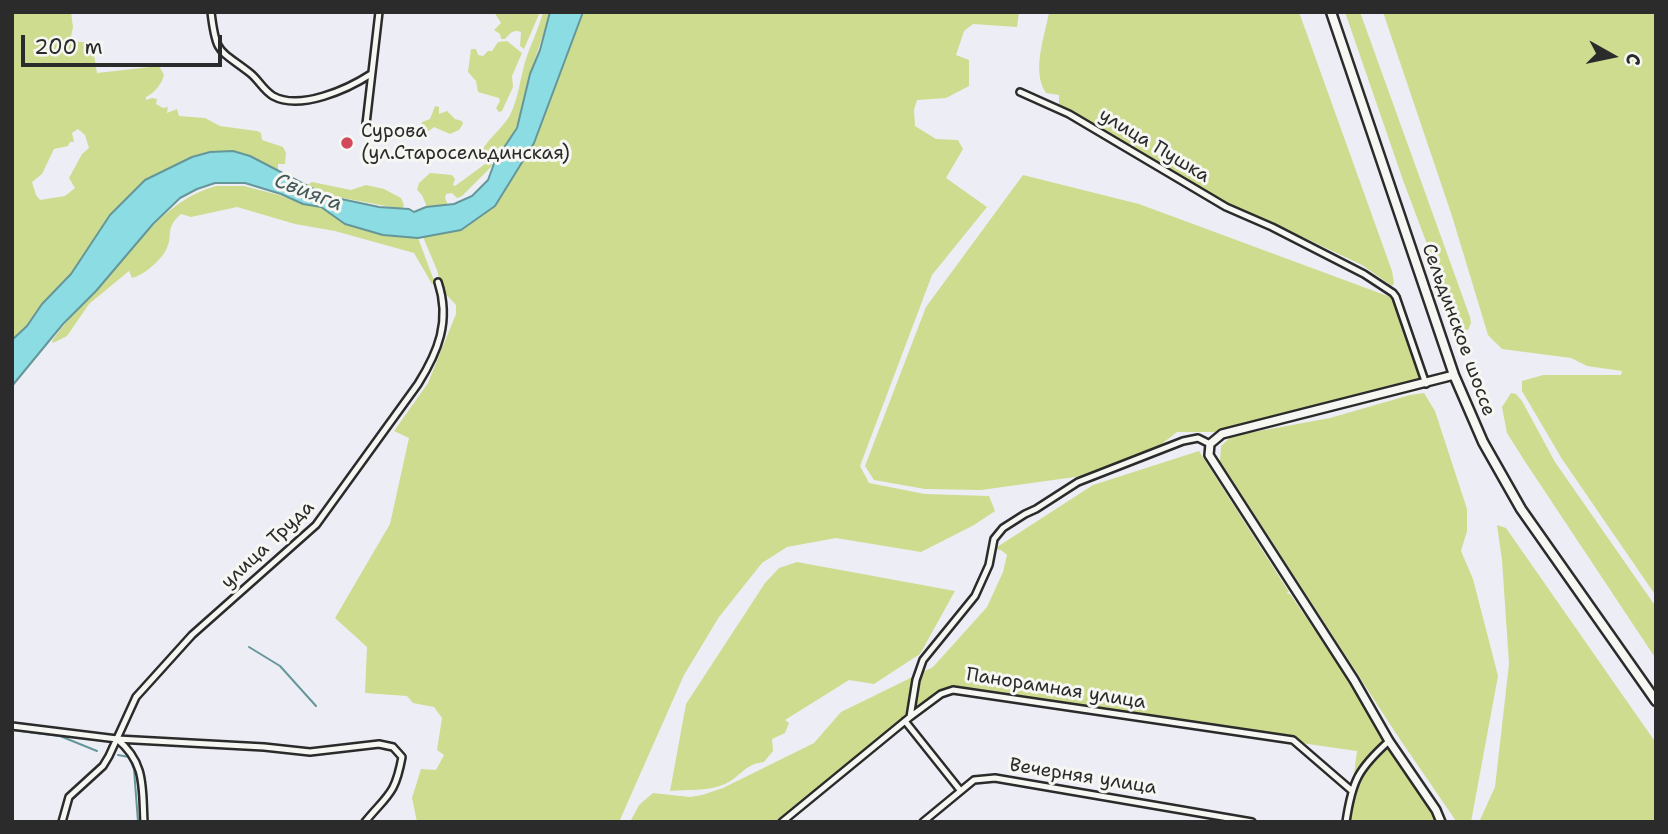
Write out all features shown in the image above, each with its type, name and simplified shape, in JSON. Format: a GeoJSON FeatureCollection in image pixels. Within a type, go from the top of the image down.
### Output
{"type":"FeatureCollection","features":[{"type":"Feature","properties":{"kind":"main road","name":"Сельдинское шоссе"},"geometry":{"type":"LineString","coordinates":[[1331,12],[1454,375],[1491,465],[1656,701]]}},
{"type":"Feature","properties":{"kind":"street"},"geometry":{"type":"LineString","coordinates":[[211,12],[215,38],[223,54],[248,71],[265,90],[278,98],[299,100],[323,96],[350,87],[371,74]]}},
{"type":"Feature","properties":{"kind":"street"},"geometry":{"type":"LineString","coordinates":[[366,124],[379,12]]}},
{"type":"Feature","properties":{"kind":"street","name":"улица Пушка"},"geometry":{"type":"LineString","coordinates":[[1020,92],[1069,114],[1226,207],[1364,274],[1393,293],[1426,384]]}},
{"type":"Feature","properties":{"kind":"street","name":"улица Труда"},"geometry":{"type":"LineString","coordinates":[[62,822],[69,797],[103,766],[136,697],[192,635],[316,525],[418,384],[442,335],[444,304],[438,282]]}},
{"type":"Feature","properties":{"kind":"street"},"geometry":{"type":"LineString","coordinates":[[1441,822],[1354,680],[1209,455],[1210,444],[1222,434],[1454,375]]}},
{"type":"Feature","properties":{"kind":"street"},"geometry":{"type":"LineString","coordinates":[[960,790],[907,719],[923,660],[975,596],[989,565],[994,539],[1003,528],[1078,482],[1183,441],[1198,438],[1210,444]]}},
{"type":"Feature","properties":{"kind":"street","name":"Панорамная улица"},"geometry":{"type":"LineString","coordinates":[[782,822],[907,719],[941,695],[953,690],[1293,740],[1351,790]]}},
{"type":"Feature","properties":{"kind":"street"},"geometry":{"type":"LineString","coordinates":[[12,726],[117,739],[310,752],[347,749],[367,744],[393,747],[402,757],[398,781],[387,799],[365,822]]}},
{"type":"Feature","properties":{"kind":"street"},"geometry":{"type":"LineString","coordinates":[[117,739],[131,751],[138,763],[144,822]]}},
{"type":"Feature","properties":{"kind":"street"},"geometry":{"type":"LineString","coordinates":[[1346,822],[1351,790],[1364,768],[1389,741]]}},
{"type":"Feature","properties":{"kind":"street","name":"Вечерняя улица"},"geometry":{"type":"LineString","coordinates":[[923,822],[974,780],[995,778],[1252,822]]}},
{"type":"Feature","properties":{"kind":"green space"},"geometry":{"type":"Polygon","coordinates":[[[12,12],[71,12],[73,27],[70,41],[92,43],[97,73],[159,66],[163,78],[146,100],[157,99],[156,104],[163,108],[168,107],[167,113],[177,109],[179,116],[205,118],[220,126],[257,131],[261,133],[262,140],[283,147],[286,153],[285,164],[278,164],[278,171],[250,156],[233,151],[110,215],[71,274],[12,340],[12,12]],[[78,129],[72,133],[74,142],[54,149],[42,174],[32,182],[40,200],[65,196],[75,188],[69,178],[82,154],[89,148],[85,135],[78,129]]]}},
{"type":"Feature","properties":{"kind":"green space"},"geometry":{"type":"Polygon","coordinates":[[[494,12],[540,12],[524,49],[520,46],[521,32],[513,32],[501,39],[500,34],[494,30],[501,23],[494,12]]]}},
{"type":"Feature","properties":{"kind":"green space"},"geometry":{"type":"Polygon","coordinates":[[[543,12],[550,12],[515,130],[505,149],[497,157],[481,161],[479,156],[482,150],[512,111],[543,12]]]}},
{"type":"Feature","properties":{"kind":"green space"},"geometry":{"type":"Polygon","coordinates":[[[583,12],[1019,12],[1017,27],[973,24],[964,31],[956,55],[969,60],[969,86],[946,98],[917,100],[914,110],[915,126],[936,139],[958,140],[963,149],[946,178],[987,207],[932,275],[860,466],[869,483],[925,494],[989,496],[995,511],[921,552],[836,538],[787,547],[762,563],[719,617],[684,675],[619,822],[417,822],[412,798],[421,769],[436,770],[444,755],[437,750],[442,718],[434,707],[413,703],[407,696],[365,693],[367,647],[335,618],[390,524],[409,438],[394,431],[428,383],[456,314],[456,305],[442,290],[423,237],[461,230],[534,143],[583,12]]]}},
{"type":"Feature","properties":{"kind":"green space"},"geometry":{"type":"Polygon","coordinates":[[[1049,12],[1299,12],[1392,271],[1392,286],[1362,265],[1256,215],[1227,206],[1059,106],[1059,95],[1046,93],[1040,74],[1040,53],[1049,12]]]}},
{"type":"Feature","properties":{"kind":"green space"},"geometry":{"type":"Polygon","coordinates":[[[1345,12],[1360,12],[1470,317],[1468,330],[1459,329],[1404,183],[1345,12]]]}},
{"type":"Feature","properties":{"kind":"green space"},"geometry":{"type":"Polygon","coordinates":[[[1383,12],[1656,12],[1656,596],[1562,459],[1522,391],[1522,381],[1543,375],[1621,375],[1622,371],[1587,366],[1571,358],[1502,349],[1488,335],[1452,216],[1383,12]]]}},
{"type":"Feature","properties":{"kind":"green space"},"geometry":{"type":"Polygon","coordinates":[[[507,41],[522,53],[512,76],[513,87],[502,111],[499,112],[496,108],[499,98],[478,92],[476,81],[468,72],[471,49],[476,49],[478,55],[483,56],[492,51],[498,42],[507,41]]]}},
{"type":"Feature","properties":{"kind":"green space"},"geometry":{"type":"Polygon","coordinates":[[[435,106],[439,107],[439,114],[447,111],[455,119],[462,121],[459,130],[450,134],[434,127],[429,131],[420,129],[422,122],[430,119],[435,106]]]}},
{"type":"Feature","properties":{"kind":"green space"},"geometry":{"type":"Polygon","coordinates":[[[485,164],[493,165],[462,196],[457,198],[452,193],[446,194],[448,205],[427,207],[417,190],[419,183],[430,173],[452,175],[455,186],[485,164]]]}},
{"type":"Feature","properties":{"kind":"green space"},"geometry":{"type":"Polygon","coordinates":[[[1023,175],[1139,204],[1393,298],[1422,382],[1225,432],[1177,432],[1154,450],[1082,476],[981,490],[925,489],[874,480],[865,466],[926,307],[1023,175]]]}},
{"type":"Feature","properties":{"kind":"green space"},"geometry":{"type":"Polygon","coordinates":[[[312,182],[351,190],[366,185],[384,189],[401,198],[404,205],[402,209],[321,194],[307,185],[312,182]]]}},
{"type":"Feature","properties":{"kind":"green space"},"geometry":{"type":"Polygon","coordinates":[[[216,186],[244,186],[279,195],[321,207],[345,224],[383,235],[418,238],[435,283],[432,284],[414,253],[335,231],[295,224],[237,207],[191,217],[181,214],[171,228],[166,250],[156,263],[132,278],[129,271],[89,304],[67,336],[53,343],[67,322],[163,216],[179,203],[216,186]]]}},
{"type":"Feature","properties":{"kind":"green space"},"geometry":{"type":"Polygon","coordinates":[[[1424,393],[1435,411],[1467,509],[1467,531],[1461,551],[1473,579],[1498,676],[1471,822],[1456,821],[1395,732],[1220,461],[1221,446],[1232,436],[1330,418],[1424,393]]]}},
{"type":"Feature","properties":{"kind":"green space"},"geometry":{"type":"Polygon","coordinates":[[[1511,393],[1516,394],[1522,401],[1555,462],[1656,607],[1656,659],[1507,433],[1502,407],[1511,393]]]}},
{"type":"Feature","properties":{"kind":"green space"},"geometry":{"type":"Polygon","coordinates":[[[1199,451],[1289,592],[1286,593],[1290,594],[1339,665],[1437,822],[1348,822],[1357,751],[942,692],[783,822],[630,822],[639,805],[653,793],[690,797],[723,788],[814,743],[841,712],[933,667],[987,607],[1003,572],[1007,555],[994,549],[1093,485],[1199,451]]]}},
{"type":"Feature","properties":{"kind":"green space"},"geometry":{"type":"Polygon","coordinates":[[[1497,525],[1506,528],[1656,743],[1656,822],[1479,822],[1495,787],[1509,664],[1497,525]]]}},
{"type":"Feature","properties":{"kind":"green space"},"geometry":{"type":"Polygon","coordinates":[[[797,562],[955,591],[920,654],[874,684],[849,680],[785,720],[789,723],[785,733],[772,739],[773,751],[764,762],[752,765],[731,781],[718,787],[670,791],[686,704],[765,583],[779,568],[797,562]]]}},
{"type":"Feature","properties":{"kind":"water","name":"Свияга"},"geometry":{"type":"Polygon","coordinates":[[[550,12],[583,12],[534,143],[495,206],[461,230],[418,238],[383,235],[345,224],[321,207],[303,204],[245,183],[215,183],[197,189],[180,198],[153,224],[96,291],[63,324],[12,386],[12,340],[71,274],[110,215],[145,180],[192,157],[210,152],[233,151],[250,156],[327,196],[414,212],[426,207],[454,204],[472,196],[488,180],[495,161],[517,128],[530,74],[540,50],[550,12]]]}},
{"type":"Feature","properties":{"kind":"waterway"},"geometry":{"type":"LineString","coordinates":[[249,647],[280,666],[316,706]]}},
{"type":"Feature","properties":{"kind":"waterway"},"geometry":{"type":"LineString","coordinates":[[12,730],[60,736],[97,751]]}},
{"type":"Feature","properties":{"kind":"waterway"},"geometry":{"type":"LineString","coordinates":[[118,755],[129,757],[134,769],[138,822]]}},
{"type":"Feature","properties":{"kind":"place","name":"Сурова (ул.Старосельдинская)"},"geometry":{"type":"Point","coordinates":[347,143]}}]}
